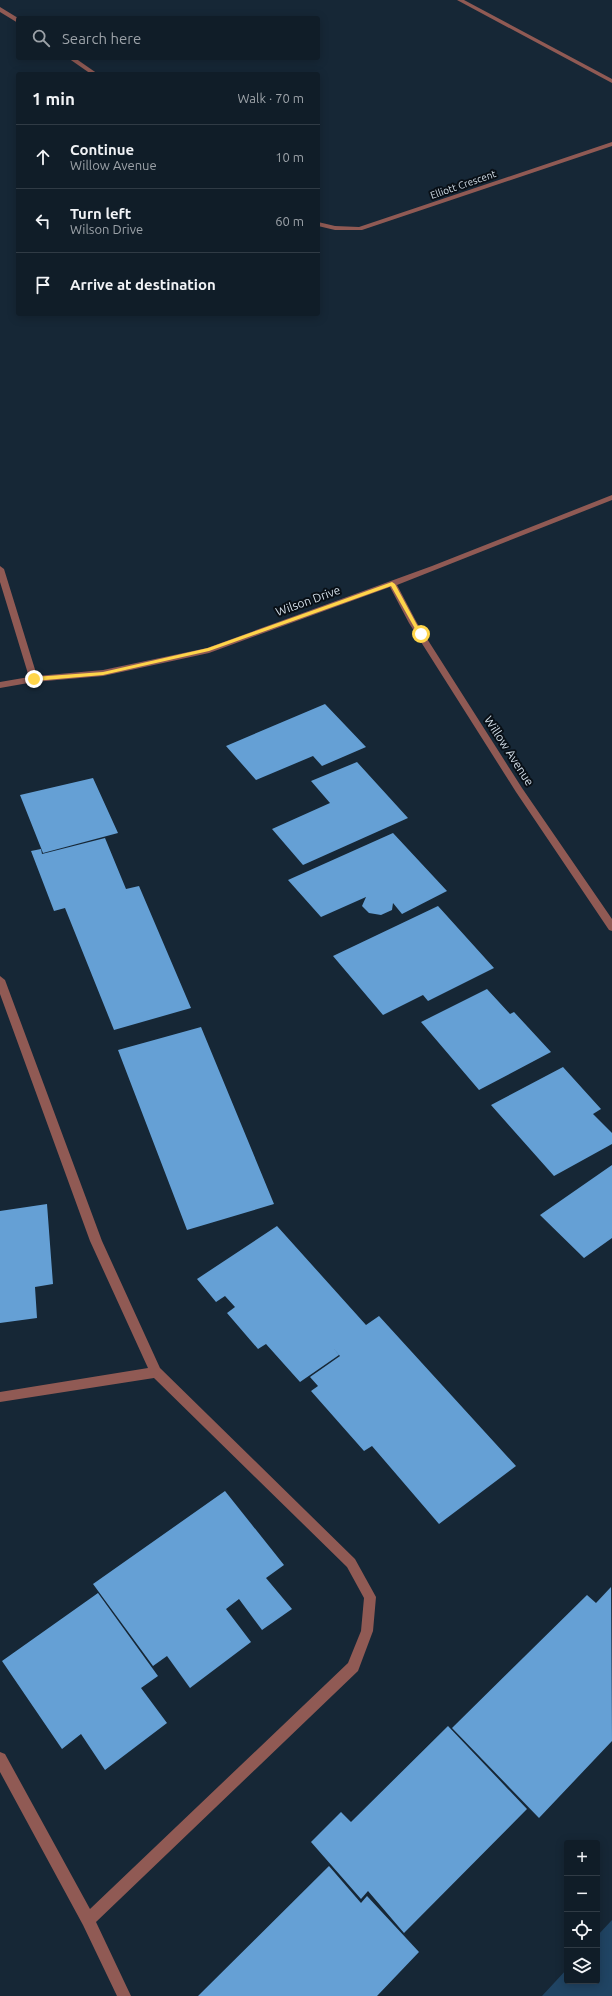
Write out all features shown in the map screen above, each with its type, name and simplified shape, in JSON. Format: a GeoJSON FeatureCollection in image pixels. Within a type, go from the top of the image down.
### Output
{"type":"FeatureCollection","features":[{"type":"Feature","properties":{"kind":"street"},"geometry":{"type":"LineString","coordinates":[[460,0],[612,81]]}},
{"type":"Feature","properties":{"kind":"street"},"geometry":{"type":"LineString","coordinates":[[0,9],[16,20]]}},
{"type":"Feature","properties":{"kind":"street"},"geometry":{"type":"LineString","coordinates":[[74,60],[91,72]]}},
{"type":"Feature","properties":{"kind":"street","name":"Elliott Crescent"},"geometry":{"type":"LineString","coordinates":[[320,224],[335,228],[360,229],[612,144]]}},
{"type":"Feature","properties":{"kind":"street","name":"Wilson Drive"},"geometry":{"type":"LineString","coordinates":[[0,685],[34,679],[103,673],[209,650],[392,584],[612,496]]}},
{"type":"Feature","properties":{"kind":"street"},"geometry":{"type":"LineString","coordinates":[[0,569],[34,679]]}},
{"type":"Feature","properties":{"kind":"street","name":"Willow Avenue"},"geometry":{"type":"LineString","coordinates":[[392,584],[413,623],[519,790],[612,927]]}},
{"type":"Feature","properties":{"kind":"street"},"geometry":{"type":"LineString","coordinates":[[0,980],[96,1241],[156,1372],[351,1563],[370,1597],[367,1631],[353,1667],[88,1920]]}},
{"type":"Feature","properties":{"kind":"street"},"geometry":{"type":"LineString","coordinates":[[0,1397],[156,1372]]}},
{"type":"Feature","properties":{"kind":"street"},"geometry":{"type":"LineString","coordinates":[[0,1759],[88,1920],[124,1996]]}},
{"type":"Feature","properties":{"kind":"shaded area"},"geometry":{"type":"Polygon","coordinates":[[[612,1920],[612,1996],[542,1996],[564,1972],[564,1984],[600,1984],[600,1933],[612,1920]]]}},
{"type":"Feature","properties":{"kind":"building"},"geometry":{"type":"Polygon","coordinates":[[[325,704],[366,747],[322,766],[313,756],[256,780],[226,746],[325,704]]]}},
{"type":"Feature","properties":{"kind":"building"},"geometry":{"type":"Polygon","coordinates":[[[357,762],[408,818],[303,865],[272,829],[330,803],[311,781],[357,762]]]}},
{"type":"Feature","properties":{"kind":"building"},"geometry":{"type":"Polygon","coordinates":[[[93,778],[118,833],[43,853],[20,795],[93,778]]]}},
{"type":"Feature","properties":{"kind":"building"},"geometry":{"type":"Polygon","coordinates":[[[393,833],[447,891],[402,914],[393,903],[392,910],[381,915],[369,913],[362,906],[366,897],[321,917],[288,880],[393,833]]]}},
{"type":"Feature","properties":{"kind":"building"},"geometry":{"type":"Polygon","coordinates":[[[105,838],[126,889],[139,886],[191,1008],[114,1030],[65,908],[54,911],[31,851],[41,849],[42,854],[105,838]]]}},
{"type":"Feature","properties":{"kind":"building"},"geometry":{"type":"Polygon","coordinates":[[[438,906],[494,968],[428,1001],[423,995],[383,1015],[333,956],[438,906]]]}},
{"type":"Feature","properties":{"kind":"building"},"geometry":{"type":"Polygon","coordinates":[[[487,989],[510,1014],[514,1012],[551,1052],[479,1090],[421,1022],[487,989]]]}},
{"type":"Feature","properties":{"kind":"building"},"geometry":{"type":"Polygon","coordinates":[[[201,1027],[274,1204],[187,1230],[118,1050],[201,1027]]]}},
{"type":"Feature","properties":{"kind":"building"},"geometry":{"type":"Polygon","coordinates":[[[563,1067],[601,1109],[593,1114],[612,1133],[612,1144],[554,1176],[491,1105],[563,1067]]]}},
{"type":"Feature","properties":{"kind":"building"},"geometry":{"type":"Polygon","coordinates":[[[612,1165],[612,1238],[584,1258],[540,1215],[612,1165]]]}},
{"type":"Feature","properties":{"kind":"building"},"geometry":{"type":"Polygon","coordinates":[[[47,1204],[53,1284],[35,1287],[37,1318],[0,1323],[0,1211],[47,1204]]]}},
{"type":"Feature","properties":{"kind":"building"},"geometry":{"type":"Polygon","coordinates":[[[277,1226],[366,1325],[379,1316],[516,1466],[439,1524],[372,1446],[364,1451],[311,1391],[318,1386],[310,1377],[340,1356],[333,1348],[339,1355],[300,1382],[266,1344],[258,1349],[227,1313],[235,1307],[225,1296],[216,1302],[197,1279],[277,1226]]]}},
{"type":"Feature","properties":{"kind":"building"},"geometry":{"type":"Polygon","coordinates":[[[225,1491],[284,1565],[266,1578],[292,1609],[262,1630],[239,1599],[226,1609],[251,1642],[190,1688],[167,1656],[153,1666],[93,1584],[225,1491]]]}},
{"type":"Feature","properties":{"kind":"building"},"geometry":{"type":"Polygon","coordinates":[[[611,1587],[612,1741],[539,1818],[452,1728],[587,1595],[596,1603],[611,1587]]]}},
{"type":"Feature","properties":{"kind":"building"},"geometry":{"type":"Polygon","coordinates":[[[98,1593],[158,1676],[141,1688],[167,1723],[105,1770],[81,1734],[62,1749],[2,1661],[98,1593]]]}},
{"type":"Feature","properties":{"kind":"building"},"geometry":{"type":"Polygon","coordinates":[[[448,1726],[527,1809],[404,1933],[368,1891],[361,1899],[311,1842],[341,1812],[351,1822],[448,1726]]]}},
{"type":"Feature","properties":{"kind":"building"},"geometry":{"type":"Polygon","coordinates":[[[329,1866],[361,1903],[367,1896],[419,1952],[377,1996],[198,1996],[329,1866]]]}},
{"type":"Feature","properties":{"kind":"route"},"geometry":{"type":"LineString","coordinates":[[34,679],[103,673],[209,650],[392,584],[413,623],[421,634]]}}]}
